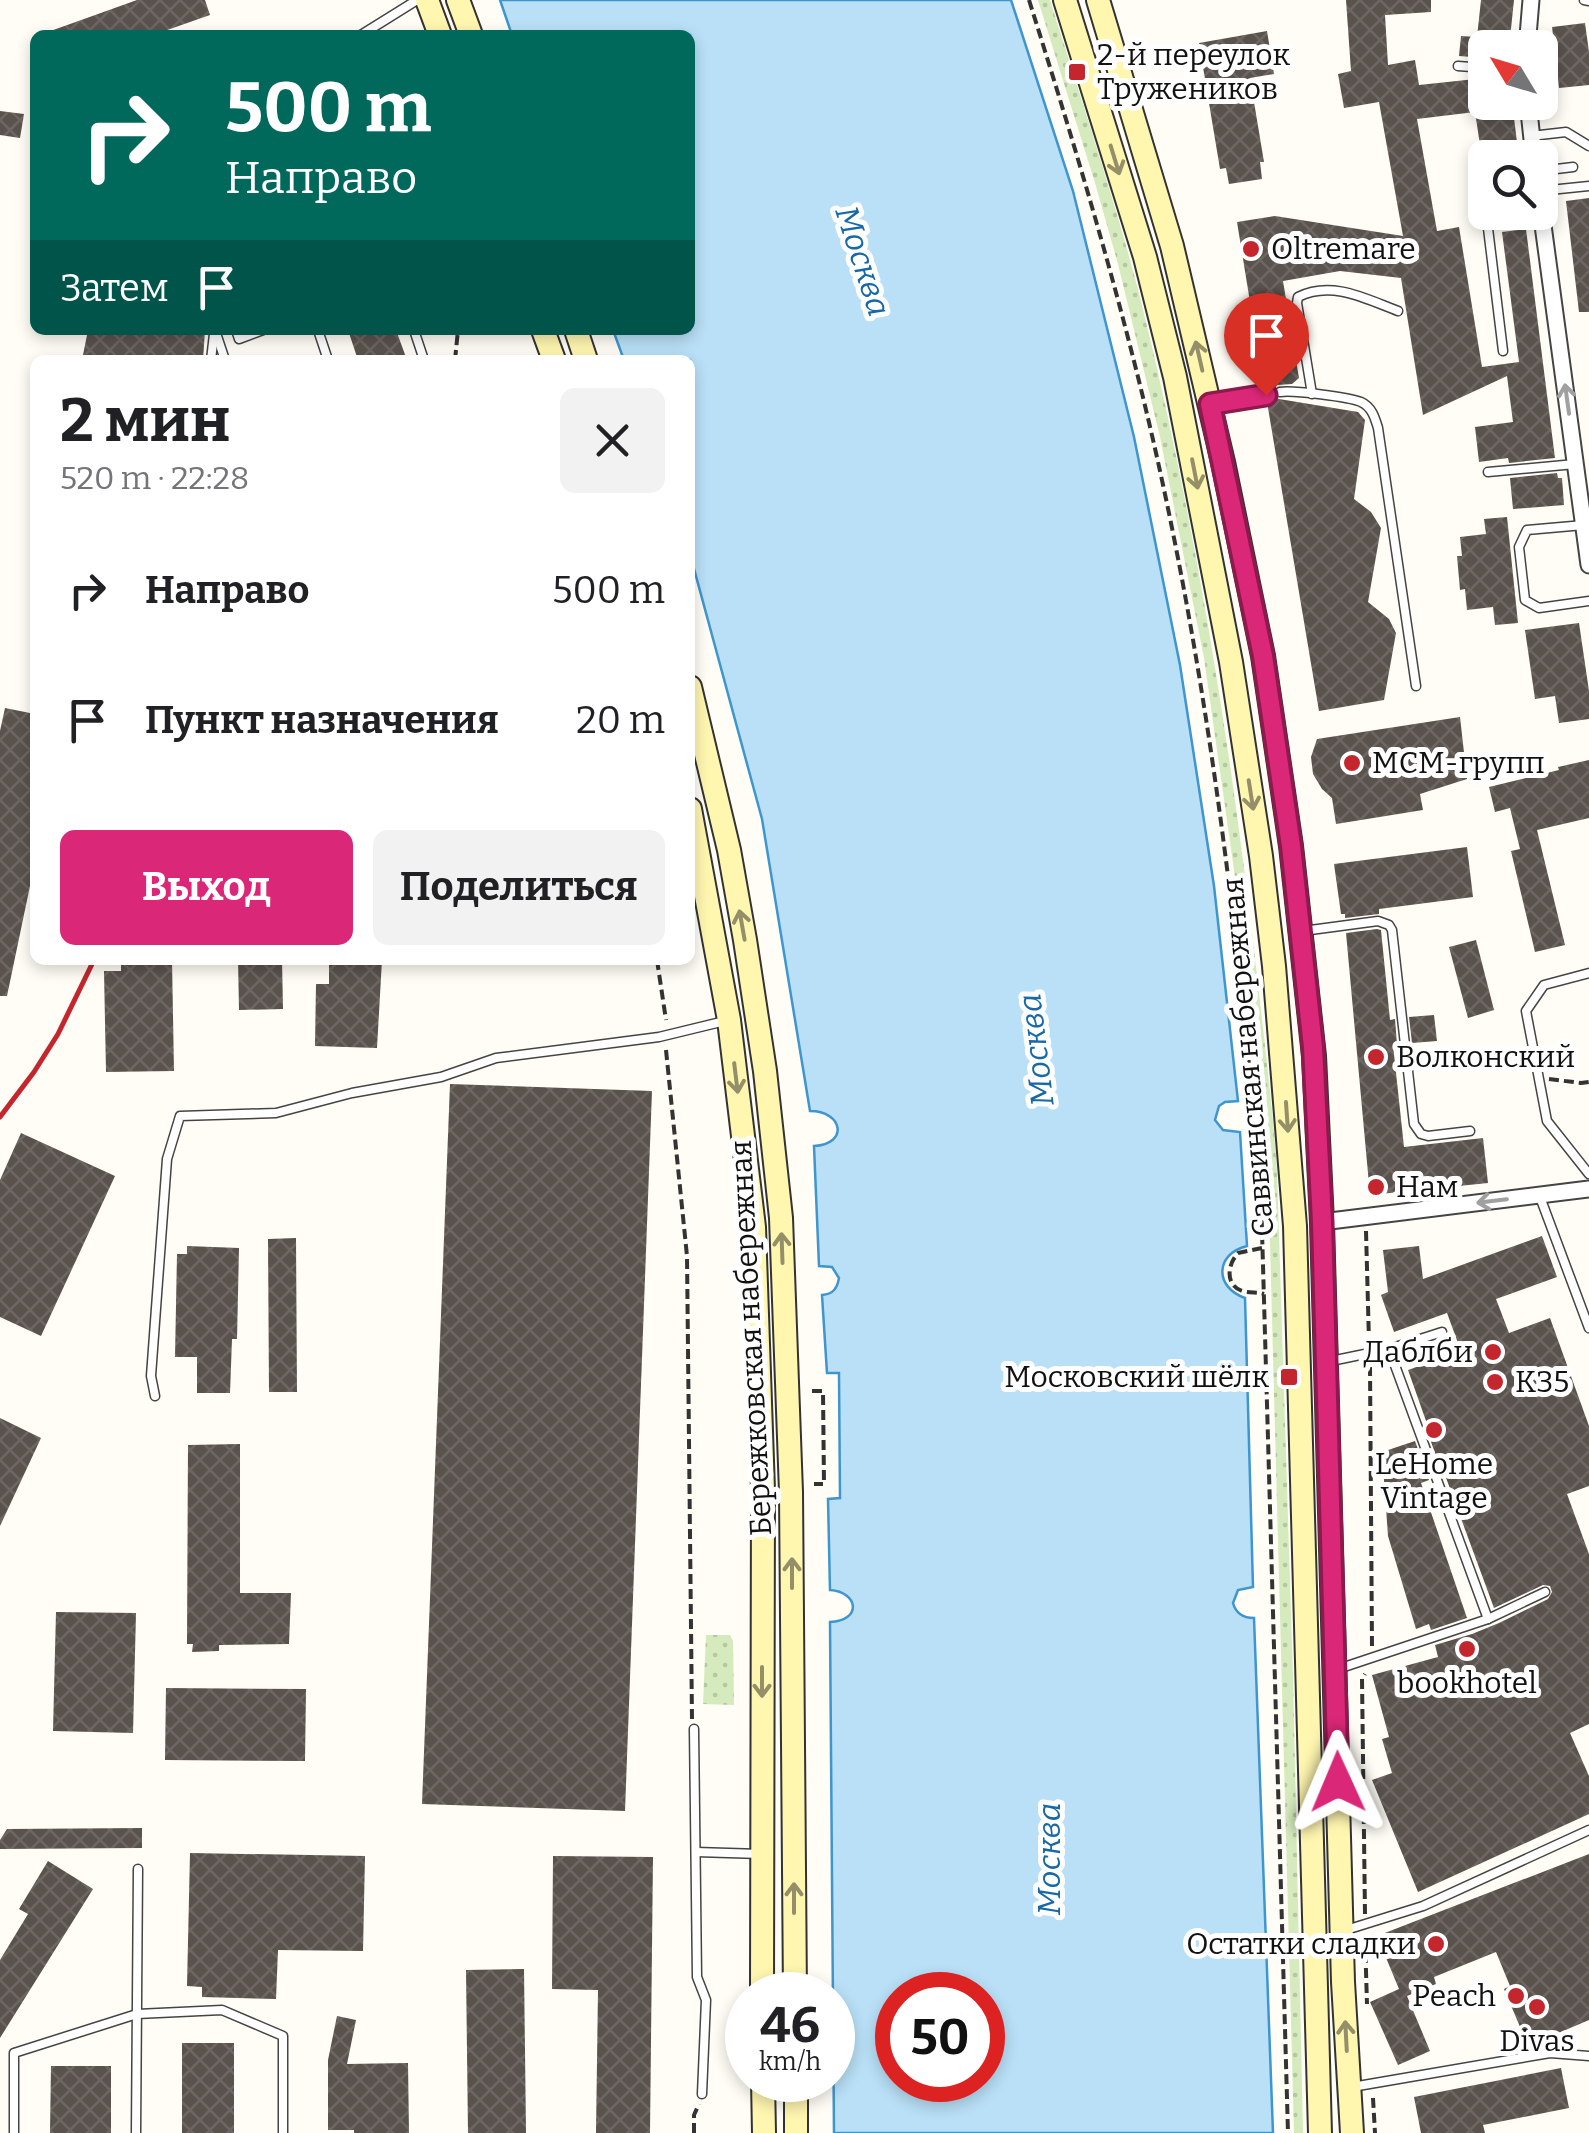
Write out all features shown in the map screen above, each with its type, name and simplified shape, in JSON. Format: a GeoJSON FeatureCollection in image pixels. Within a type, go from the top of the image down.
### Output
{"type":"FeatureCollection","features":[{"type":"Feature","properties":{"kind":"main road"},"geometry":{"type":"LineString","coordinates":[[427,0],[438,30]]}},
{"type":"Feature","properties":{"kind":"main road"},"geometry":{"type":"LineString","coordinates":[[458,0],[469,30]]}},
{"type":"Feature","properties":{"kind":"main road","name":"Саввинская набережная"},"geometry":{"type":"LineString","coordinates":[[1065,0],[1145,256],[1175,376],[1231,662],[1268,911],[1295,1226],[1320,2133]]}},
{"type":"Feature","properties":{"kind":"main road","name":"Саввинская набережная"},"geometry":{"type":"LineString","coordinates":[[1098,0],[1172,246],[1210,404],[1263,656],[1291,846],[1314,1056],[1322,1222],[1342,1932],[1361,2086],[1352,2133]]}},
{"type":"Feature","properties":{"kind":"main road","name":"Бережковская набережная"},"geometry":{"type":"LineString","coordinates":[[695,708],[729,850],[745,940],[766,1071],[781,1218],[791,1492],[795,1972]]}},
{"type":"Feature","properties":{"kind":"main road","name":"Бережковская набережная"},"geometry":{"type":"LineString","coordinates":[[695,858],[700,906],[729,1020],[754,1227],[763,1490],[762,1972]]}},
{"type":"Feature","properties":{"kind":"main road"},"geometry":{"type":"LineString","coordinates":[[763,2102],[764,2133]]}},
{"type":"Feature","properties":{"kind":"main road"},"geometry":{"type":"LineString","coordinates":[[796,2102],[796,2133]]}},
{"type":"Feature","properties":{"kind":"street"},"geometry":{"type":"LineString","coordinates":[[1528,30],[1531,0]]}},
{"type":"Feature","properties":{"kind":"street"},"geometry":{"type":"LineString","coordinates":[[1530,120],[1532,140]]}},
{"type":"Feature","properties":{"kind":"street"},"geometry":{"type":"LineString","coordinates":[[1544,230],[1589,565]]}},
{"type":"Feature","properties":{"kind":"street"},"geometry":{"type":"LineString","coordinates":[[1322,1222],[1589,1189]]}},
{"type":"Feature","properties":{"kind":"lane"},"geometry":{"type":"LineString","coordinates":[[369,30],[417,0]]}},
{"type":"Feature","properties":{"kind":"lane"},"geometry":{"type":"LineString","coordinates":[[1458,66],[1468,67]]}},
{"type":"Feature","properties":{"kind":"lane"},"geometry":{"type":"LineString","coordinates":[[1531,136],[1566,132],[1589,146]]}},
{"type":"Feature","properties":{"kind":"lane"},"geometry":{"type":"LineString","coordinates":[[1558,169],[1572,167]]}},
{"type":"Feature","properties":{"kind":"lane"},"geometry":{"type":"LineString","coordinates":[[1558,189],[1589,186]]}},
{"type":"Feature","properties":{"kind":"lane"},"geometry":{"type":"LineString","coordinates":[[1488,230],[1503,351]]}},
{"type":"Feature","properties":{"kind":"lane"},"geometry":{"type":"LineString","coordinates":[[1312,394],[1298,297],[1338,289],[1398,311]]}},
{"type":"Feature","properties":{"kind":"lane"},"geometry":{"type":"LineString","coordinates":[[1280,392],[1362,402],[1374,414],[1416,686]]}},
{"type":"Feature","properties":{"kind":"lane"},"geometry":{"type":"LineString","coordinates":[[1210,404],[1266,395]]}},
{"type":"Feature","properties":{"kind":"lane"},"geometry":{"type":"LineString","coordinates":[[1488,472],[1575,464]]}},
{"type":"Feature","properties":{"kind":"lane"},"geometry":{"type":"LineString","coordinates":[[1584,524],[1527,530],[1519,547],[1525,600],[1539,608],[1589,600]]}},
{"type":"Feature","properties":{"kind":"lane"},"geometry":{"type":"LineString","coordinates":[[1300,932],[1378,921],[1389,925],[1414,1124],[1421,1134],[1428,1136],[1470,1131]]}},
{"type":"Feature","properties":{"kind":"lane"},"geometry":{"type":"LineString","coordinates":[[1589,973],[1544,985],[1526,1011],[1547,1121],[1589,1174]]}},
{"type":"Feature","properties":{"kind":"lane"},"geometry":{"type":"LineString","coordinates":[[156,1396],[150,1376],[167,1158],[180,1116],[276,1113],[352,1093],[440,1077],[496,1058],[666,1034],[729,1020]]}},
{"type":"Feature","properties":{"kind":"lane"},"geometry":{"type":"LineString","coordinates":[[1540,1195],[1589,1328]]}},
{"type":"Feature","properties":{"kind":"lane"},"geometry":{"type":"LineString","coordinates":[[1326,1362],[1370,1354],[1442,1332]]}},
{"type":"Feature","properties":{"kind":"lane"},"geometry":{"type":"LineString","coordinates":[[1389,1349],[1488,1619]]}},
{"type":"Feature","properties":{"kind":"lane"},"geometry":{"type":"LineString","coordinates":[[1335,1670],[1488,1619],[1544,1592]]}},
{"type":"Feature","properties":{"kind":"lane"},"geometry":{"type":"LineString","coordinates":[[694,1729],[697,1977],[706,2000],[702,2094]]}},
{"type":"Feature","properties":{"kind":"lane"},"geometry":{"type":"LineString","coordinates":[[1342,1932],[1423,1906],[1589,1830]]}},
{"type":"Feature","properties":{"kind":"lane"},"geometry":{"type":"LineString","coordinates":[[696,1852],[761,1854]]}},
{"type":"Feature","properties":{"kind":"lane"},"geometry":{"type":"LineString","coordinates":[[136,2133],[138,1869]]}},
{"type":"Feature","properties":{"kind":"lane"},"geometry":{"type":"LineString","coordinates":[[14,2133],[14,2053],[137,2014],[222,2010],[283,2036],[283,2133]]}},
{"type":"Feature","properties":{"kind":"lane"},"geometry":{"type":"LineString","coordinates":[[1361,2086],[1550,2053],[1589,2056]]}},
{"type":"Feature","properties":{"kind":"path"},"geometry":{"type":"LineString","coordinates":[[1029,0],[1125,323],[1169,513],[1218,792],[1238,956],[1258,1158],[1264,1294],[1288,2133]]}},
{"type":"Feature","properties":{"kind":"path"},"geometry":{"type":"LineString","coordinates":[[658,965],[687,1256],[694,1729]]}},
{"type":"Feature","properties":{"kind":"path"},"geometry":{"type":"LineString","coordinates":[[1539,1078],[1589,1082]]}},
{"type":"Feature","properties":{"kind":"path"},"geometry":{"type":"LineString","coordinates":[[1366,1228],[1372,1657],[1362,1680],[1367,2014]]}},
{"type":"Feature","properties":{"kind":"path"},"geometry":{"type":"LineString","coordinates":[[1262,1248],[1238,1252],[1228,1271],[1238,1289],[1264,1294]]}},
{"type":"Feature","properties":{"kind":"path"},"geometry":{"type":"LineString","coordinates":[[812,1391],[823,1391],[824,1484],[814,1484]]}},
{"type":"Feature","properties":{"kind":"path"},"geometry":{"type":"LineString","coordinates":[[1361,2086],[1375,2133]]}},
{"type":"Feature","properties":{"kind":"path"},"geometry":{"type":"LineString","coordinates":[[694,2133],[694,2115],[702,2094]]}},
{"type":"Feature","properties":{"kind":"green space"},"geometry":{"type":"Polygon","coordinates":[[[1038,0],[1050,0],[1119,222],[1160,382],[1210,639],[1248,897],[1277,1172],[1303,2133],[1294,2133],[1268,1171],[1237,891],[1204,658],[1160,437],[1118,264],[1038,0]]]}},
{"type":"Feature","properties":{"kind":"green space"},"geometry":{"type":"Polygon","coordinates":[[[706,1635],[730,1635],[733,1641],[734,1705],[703,1704],[706,1635]]]}},
{"type":"Feature","properties":{"kind":"water","name":"Москва"},"geometry":{"type":"Polygon","coordinates":[[[500,0],[1011,0],[1073,191],[1134,437],[1180,665],[1214,886],[1238,1101],[1219,1106],[1215,1120],[1223,1130],[1240,1132],[1247,1246],[1229,1256],[1222,1271],[1228,1286],[1245,1298],[1253,1587],[1238,1590],[1233,1603],[1240,1615],[1254,1618],[1273,2133],[834,2133],[834,2102],[855,2102],[855,1972],[833,1972],[830,1622],[848,1617],[853,1606],[847,1596],[830,1590],[828,1499],[840,1498],[839,1373],[827,1373],[822,1295],[834,1290],[839,1278],[832,1267],[819,1266],[814,1146],[833,1140],[838,1128],[829,1116],[810,1111],[762,819],[695,572],[695,355],[622,355],[615,335],[695,335],[695,30],[510,30],[500,0]]]}},
{"type":"Feature","properties":{"kind":"building"},"geometry":{"type":"Polygon","coordinates":[[[137,0],[205,0],[210,15],[167,30],[53,30],[137,0]]]}},
{"type":"Feature","properties":{"kind":"building"},"geometry":{"type":"Polygon","coordinates":[[[1346,0],[1431,0],[1431,12],[1385,15],[1388,65],[1415,60],[1419,85],[1468,80],[1468,113],[1417,119],[1437,231],[1459,227],[1482,367],[1519,362],[1502,232],[1526,230],[1555,458],[1479,462],[1475,427],[1513,422],[1507,376],[1423,415],[1401,278],[1340,271],[1283,281],[1299,378],[1292,384],[1277,385],[1273,392],[1264,388],[1237,222],[1275,216],[1403,236],[1379,102],[1344,108],[1338,74],[1351,71],[1346,0]]]}},
{"type":"Feature","properties":{"kind":"building"},"geometry":{"type":"Polygon","coordinates":[[[1481,0],[1514,0],[1511,30],[1478,30],[1481,0]]]}},
{"type":"Feature","properties":{"kind":"building"},"geometry":{"type":"Polygon","coordinates":[[[1585,23],[1589,85],[1559,88],[1558,30],[1552,27],[1585,23]]]}},
{"type":"Feature","properties":{"kind":"building"},"geometry":{"type":"Polygon","coordinates":[[[1267,31],[1274,74],[1250,78],[1264,162],[1260,162],[1262,179],[1229,184],[1226,168],[1220,169],[1199,43],[1267,31]]]}},
{"type":"Feature","properties":{"kind":"building"},"geometry":{"type":"Polygon","coordinates":[[[1461,36],[1468,36],[1468,57],[1459,56],[1461,36]]]}},
{"type":"Feature","properties":{"kind":"building"},"geometry":{"type":"Polygon","coordinates":[[[0,111],[24,114],[20,138],[0,135],[0,111]]]}},
{"type":"Feature","properties":{"kind":"building"},"geometry":{"type":"Polygon","coordinates":[[[1476,120],[1514,120],[1517,140],[1479,140],[1476,120]]]}},
{"type":"Feature","properties":{"kind":"building"},"geometry":{"type":"Polygon","coordinates":[[[1589,198],[1589,312],[1579,312],[1566,201],[1589,198]]]}},
{"type":"Feature","properties":{"kind":"building"},"geometry":{"type":"Polygon","coordinates":[[[87,335],[205,335],[203,355],[83,355],[87,335]]]}},
{"type":"Feature","properties":{"kind":"building"},"geometry":{"type":"Polygon","coordinates":[[[350,335],[398,335],[405,355],[356,355],[350,335]]]}},
{"type":"Feature","properties":{"kind":"building"},"geometry":{"type":"Polygon","coordinates":[[[1273,395],[1358,412],[1365,420],[1354,499],[1371,512],[1381,528],[1368,602],[1389,619],[1396,633],[1384,700],[1319,711],[1267,402],[1273,395]]]}},
{"type":"Feature","properties":{"kind":"building"},"geometry":{"type":"Polygon","coordinates":[[[1557,473],[1562,478],[1564,505],[1513,509],[1510,478],[1557,473]]]}},
{"type":"Feature","properties":{"kind":"building"},"geometry":{"type":"Polygon","coordinates":[[[1507,517],[1518,623],[1495,625],[1493,607],[1467,610],[1465,589],[1460,590],[1457,556],[1462,556],[1460,537],[1486,534],[1484,519],[1507,517]]]}},
{"type":"Feature","properties":{"kind":"building"},"geometry":{"type":"Polygon","coordinates":[[[1579,623],[1589,719],[1559,723],[1555,696],[1535,699],[1525,630],[1579,623]]]}},
{"type":"Feature","properties":{"kind":"building"},"geometry":{"type":"Polygon","coordinates":[[[5,708],[30,713],[30,886],[7,996],[0,996],[0,731],[5,708]]]}},
{"type":"Feature","properties":{"kind":"building"},"geometry":{"type":"Polygon","coordinates":[[[1460,717],[1467,779],[1420,794],[1423,810],[1336,824],[1332,798],[1313,774],[1311,757],[1317,739],[1460,717]]]}},
{"type":"Feature","properties":{"kind":"building"},"geometry":{"type":"Polygon","coordinates":[[[1589,760],[1589,818],[1537,830],[1565,945],[1535,952],[1511,851],[1520,849],[1510,808],[1495,812],[1489,787],[1589,760]]]}},
{"type":"Feature","properties":{"kind":"building"},"geometry":{"type":"Polygon","coordinates":[[[1467,847],[1473,897],[1379,909],[1379,914],[1345,918],[1341,914],[1334,864],[1467,847]]]}},
{"type":"Feature","properties":{"kind":"building"},"geometry":{"type":"Polygon","coordinates":[[[1381,930],[1390,1020],[1395,1019],[1397,1045],[1393,1045],[1404,1147],[1483,1138],[1488,1183],[1370,1195],[1346,933],[1381,930]]]}},
{"type":"Feature","properties":{"kind":"building"},"geometry":{"type":"Polygon","coordinates":[[[1476,940],[1494,1010],[1468,1018],[1449,947],[1476,940]]]}},
{"type":"Feature","properties":{"kind":"building"},"geometry":{"type":"Polygon","coordinates":[[[121,965],[172,965],[174,1071],[106,1072],[104,971],[121,971],[121,965]]]}},
{"type":"Feature","properties":{"kind":"building"},"geometry":{"type":"Polygon","coordinates":[[[238,965],[282,965],[283,1009],[239,1010],[238,965]]]}},
{"type":"Feature","properties":{"kind":"building"},"geometry":{"type":"Polygon","coordinates":[[[329,965],[382,965],[377,1048],[315,1046],[316,984],[329,984],[329,965]]]}},
{"type":"Feature","properties":{"kind":"building"},"geometry":{"type":"Polygon","coordinates":[[[1434,1015],[1437,1041],[1412,1043],[1409,1017],[1434,1015]]]}},
{"type":"Feature","properties":{"kind":"building"},"geometry":{"type":"Polygon","coordinates":[[[450,1084],[652,1091],[625,1811],[422,1804],[450,1084]]]}},
{"type":"Feature","properties":{"kind":"building"},"geometry":{"type":"Polygon","coordinates":[[[21,1133],[115,1176],[41,1336],[0,1317],[0,1180],[21,1133]]]}},
{"type":"Feature","properties":{"kind":"building"},"geometry":{"type":"Polygon","coordinates":[[[1542,1236],[1557,1277],[1496,1299],[1509,1333],[1550,1318],[1589,1426],[1589,1486],[1567,1494],[1589,1554],[1589,1724],[1570,1733],[1589,1776],[1589,1814],[1418,1892],[1372,1780],[1392,1773],[1382,1739],[1389,1737],[1372,1675],[1438,1657],[1435,1645],[1499,1623],[1548,1599],[1552,1592],[1550,1586],[1543,1585],[1494,1608],[1443,1476],[1408,1370],[1461,1351],[1447,1313],[1394,1332],[1381,1295],[1388,1292],[1383,1250],[1419,1246],[1423,1279],[1542,1236]]]}},
{"type":"Feature","properties":{"kind":"building"},"geometry":{"type":"Polygon","coordinates":[[[296,1238],[297,1392],[269,1392],[268,1239],[296,1238]]]}},
{"type":"Feature","properties":{"kind":"building"},"geometry":{"type":"Polygon","coordinates":[[[187,1246],[239,1248],[237,1339],[232,1339],[230,1393],[197,1393],[197,1357],[175,1357],[177,1254],[187,1254],[187,1246]]]}},
{"type":"Feature","properties":{"kind":"building"},"geometry":{"type":"Polygon","coordinates":[[[0,1418],[41,1438],[0,1526],[0,1418]]]}},
{"type":"Feature","properties":{"kind":"building"},"geometry":{"type":"Polygon","coordinates":[[[1415,1441],[1429,1480],[1421,1483],[1467,1618],[1431,1630],[1429,1624],[1416,1629],[1388,1536],[1382,1452],[1415,1441]]]}},
{"type":"Feature","properties":{"kind":"building"},"geometry":{"type":"Polygon","coordinates":[[[240,1444],[240,1593],[291,1593],[289,1644],[219,1645],[219,1651],[192,1652],[193,1644],[187,1644],[188,1445],[240,1444]]]}},
{"type":"Feature","properties":{"kind":"building"},"geometry":{"type":"Polygon","coordinates":[[[56,1612],[136,1613],[133,1733],[53,1731],[56,1612]]]}},
{"type":"Feature","properties":{"kind":"building"},"geometry":{"type":"Polygon","coordinates":[[[166,1688],[306,1689],[305,1761],[165,1760],[166,1688]]]}},
{"type":"Feature","properties":{"kind":"building"},"geometry":{"type":"Polygon","coordinates":[[[142,1828],[142,1848],[0,1849],[7,1829],[142,1828]]]}},
{"type":"Feature","properties":{"kind":"building"},"geometry":{"type":"Polygon","coordinates":[[[190,1853],[365,1856],[363,1951],[278,1950],[276,1999],[202,1997],[202,1987],[187,1986],[190,1853]]]}},
{"type":"Feature","properties":{"kind":"building"},"geometry":{"type":"Polygon","coordinates":[[[1589,1854],[1589,2020],[1542,2040],[1540,2035],[1526,2041],[1504,1989],[1510,1986],[1496,1952],[1434,1977],[1436,1984],[1407,1996],[1430,2051],[1398,2065],[1370,2002],[1399,1989],[1377,1936],[1589,1854]]]}},
{"type":"Feature","properties":{"kind":"building"},"geometry":{"type":"Polygon","coordinates":[[[553,1856],[653,1857],[650,2133],[596,2133],[598,1990],[552,1989],[553,1856]]]}},
{"type":"Feature","properties":{"kind":"building"},"geometry":{"type":"Polygon","coordinates":[[[48,1861],[93,1889],[0,2038],[0,1960],[28,1914],[19,1909],[48,1861]]]}},
{"type":"Feature","properties":{"kind":"building"},"geometry":{"type":"Polygon","coordinates":[[[524,1969],[526,2133],[468,2133],[466,1970],[524,1969]]]}},
{"type":"Feature","properties":{"kind":"building"},"geometry":{"type":"Polygon","coordinates":[[[337,2016],[356,2020],[347,2064],[408,2063],[409,2133],[328,2130],[328,2060],[337,2016]]]}},
{"type":"Feature","properties":{"kind":"building"},"geometry":{"type":"Polygon","coordinates":[[[182,2043],[234,2043],[234,2133],[182,2133],[182,2043]]]}},
{"type":"Feature","properties":{"kind":"building"},"geometry":{"type":"Polygon","coordinates":[[[51,2066],[111,2066],[111,2133],[50,2133],[51,2066]]]}},
{"type":"Feature","properties":{"kind":"building"},"geometry":{"type":"Polygon","coordinates":[[[1561,2068],[1569,2108],[1483,2125],[1485,2133],[1421,2133],[1414,2097],[1561,2068]]]}},
{"type":"Feature","properties":{"kind":"railway"},"geometry":{"type":"LineString","coordinates":[[0,1117],[58,1034],[92,965]]}},
{"type":"Feature","properties":{"kind":"place","name":"2-й переулок Тружеников"},"geometry":{"type":"Point","coordinates":[1077,72]}},
{"type":"Feature","properties":{"kind":"place","name":"Oltremare"},"geometry":{"type":"Point","coordinates":[1251,249]}},
{"type":"Feature","properties":{"kind":"place","name":"МСМ-групп"},"geometry":{"type":"Point","coordinates":[1352,763]}},
{"type":"Feature","properties":{"kind":"place","name":"Волконский"},"geometry":{"type":"Point","coordinates":[1376,1057]}},
{"type":"Feature","properties":{"kind":"place","name":"Нам"},"geometry":{"type":"Point","coordinates":[1376,1187]}},
{"type":"Feature","properties":{"kind":"place","name":"Даблби"},"geometry":{"type":"Point","coordinates":[1493,1352]}},
{"type":"Feature","properties":{"kind":"place","name":"Московский шёлк"},"geometry":{"type":"Point","coordinates":[1289,1377]}},
{"type":"Feature","properties":{"kind":"place","name":"K35"},"geometry":{"type":"Point","coordinates":[1495,1382]}},
{"type":"Feature","properties":{"kind":"place","name":"LeHome Vintage"},"geometry":{"type":"Point","coordinates":[1434,1430]}},
{"type":"Feature","properties":{"kind":"place","name":"bookhotel"},"geometry":{"type":"Point","coordinates":[1467,1649]}},
{"type":"Feature","properties":{"kind":"place","name":"Остатки сладки"},"geometry":{"type":"Point","coordinates":[1436,1944]}},
{"type":"Feature","properties":{"kind":"place","name":"Peach"},"geometry":{"type":"Point","coordinates":[1516,1996]}},
{"type":"Feature","properties":{"kind":"place","name":"Divas"},"geometry":{"type":"Point","coordinates":[1537,2007]}},
{"type":"Feature","properties":{"kind":"route"},"geometry":{"type":"LineString","coordinates":[[1266,395],[1210,404],[1263,656],[1291,846],[1313,1047],[1322,1222],[1338,1782]]}}]}
